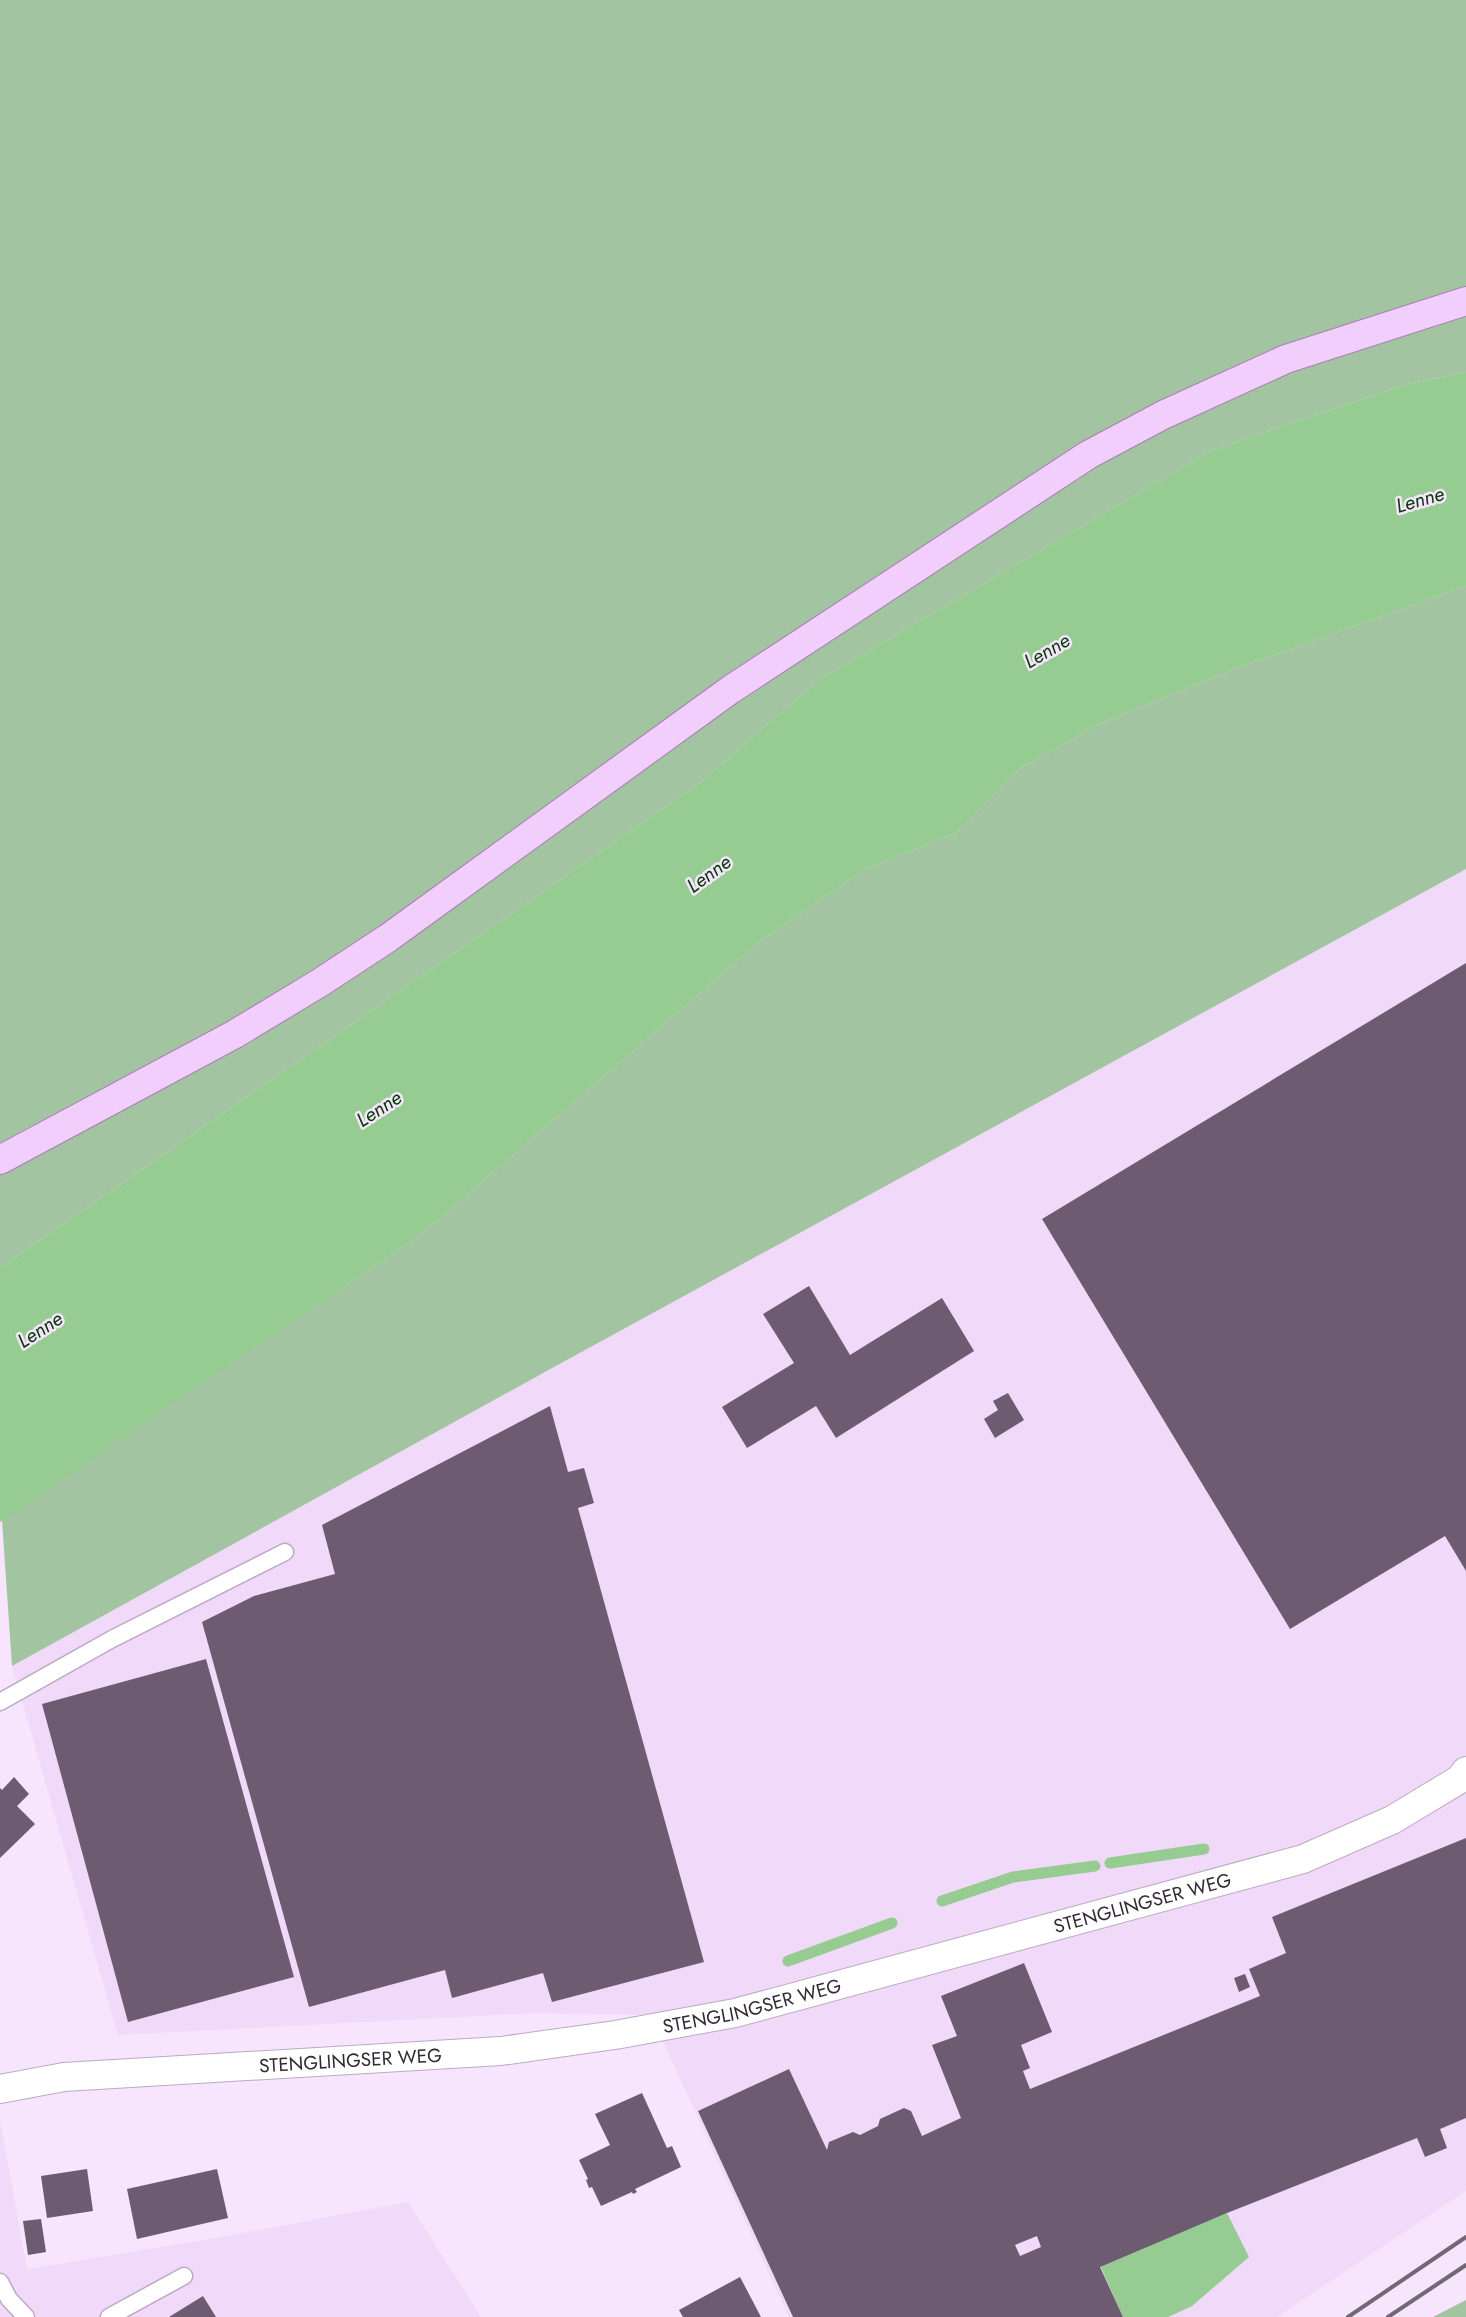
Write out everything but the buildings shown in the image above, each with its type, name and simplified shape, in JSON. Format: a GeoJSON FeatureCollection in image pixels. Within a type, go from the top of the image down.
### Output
{"type":"FeatureCollection","features":[{"type":"Feature","properties":{"kind":"main road"},"geometry":{"type":"LineString","coordinates":[[0,1160],[235,1034],[321,982],[388,938],[730,690],[1088,455],[1163,415],[1286,359],[1466,301]]}},
{"type":"Feature","properties":{"kind":"street","name":"STENGLINGSER WEG"},"geometry":{"type":"LineString","coordinates":[[0,2089],[64,2077],[501,2051],[735,2013],[1303,1859],[1392,1820],[1460,1779],[1466,1771]]}},
{"type":"Feature","properties":{"kind":"lane"},"geometry":{"type":"LineString","coordinates":[[0,1702],[112,1640],[285,1552]]}},
{"type":"Feature","properties":{"kind":"lane"},"geometry":{"type":"LineString","coordinates":[[109,2317],[184,2276]]}},
{"type":"Feature","properties":{"kind":"lane"},"geometry":{"type":"LineString","coordinates":[[0,2282],[9,2299],[26,2317]]}},
{"type":"Feature","properties":{"kind":"shaded area"},"geometry":{"type":"Polygon","coordinates":[[[0,0],[1466,0],[1466,372],[1407,384],[1211,451],[819,680],[700,783],[0,1268],[0,0]]]}},
{"type":"Feature","properties":{"kind":"shaded area"},"geometry":{"type":"Polygon","coordinates":[[[1466,586],[1466,869],[554,1367],[12,1666],[2,1520],[423,1233],[760,941],[864,870],[956,833],[1019,769],[1101,723],[1235,669],[1466,586]]]}},
{"type":"Feature","properties":{"kind":"shaded area"},"geometry":{"type":"Polygon","coordinates":[[[1466,869],[1466,2191],[1277,2317],[789,2317],[651,2015],[536,2013],[118,2035],[12,1666],[554,1367],[1466,869]]]}},
{"type":"Feature","properties":{"kind":"shaded area"},"geometry":{"type":"Polygon","coordinates":[[[0,2121],[27,2269],[216,2238],[408,2202],[481,2317],[0,2317],[0,2121]]]}},
{"type":"Feature","properties":{"kind":"shaded area"},"geometry":{"type":"Polygon","coordinates":[[[1466,2300],[1466,2317],[1433,2317],[1466,2300]]]}},
{"type":"Feature","properties":{"kind":"water","name":"Lenne"},"geometry":{"type":"Polygon","coordinates":[[[1466,372],[1466,586],[1235,669],[1101,723],[1019,769],[956,833],[864,870],[760,941],[423,1233],[0,1522],[0,1268],[700,783],[819,680],[1211,451],[1407,384],[1466,372]]]}},
{"type":"Feature","properties":{"kind":"water"},"geometry":{"type":"Polygon","coordinates":[[[1227,2213],[1249,2257],[1192,2306],[1168,2317],[1123,2317],[1100,2265],[1227,2213]]]}},
{"type":"Feature","properties":{"kind":"waterway"},"geometry":{"type":"LineString","coordinates":[[1110,1863],[1204,1849]]}},
{"type":"Feature","properties":{"kind":"waterway"},"geometry":{"type":"LineString","coordinates":[[942,1901],[1013,1877],[1095,1866]]}},
{"type":"Feature","properties":{"kind":"waterway"},"geometry":{"type":"LineString","coordinates":[[788,1961],[892,1923]]}},
{"type":"Feature","properties":{"kind":"railway"},"geometry":{"type":"LineString","coordinates":[[1348,2317],[1466,2237]]}},
{"type":"Feature","properties":{"kind":"railway"},"geometry":{"type":"LineString","coordinates":[[1388,2317],[1466,2265]]}}]}
